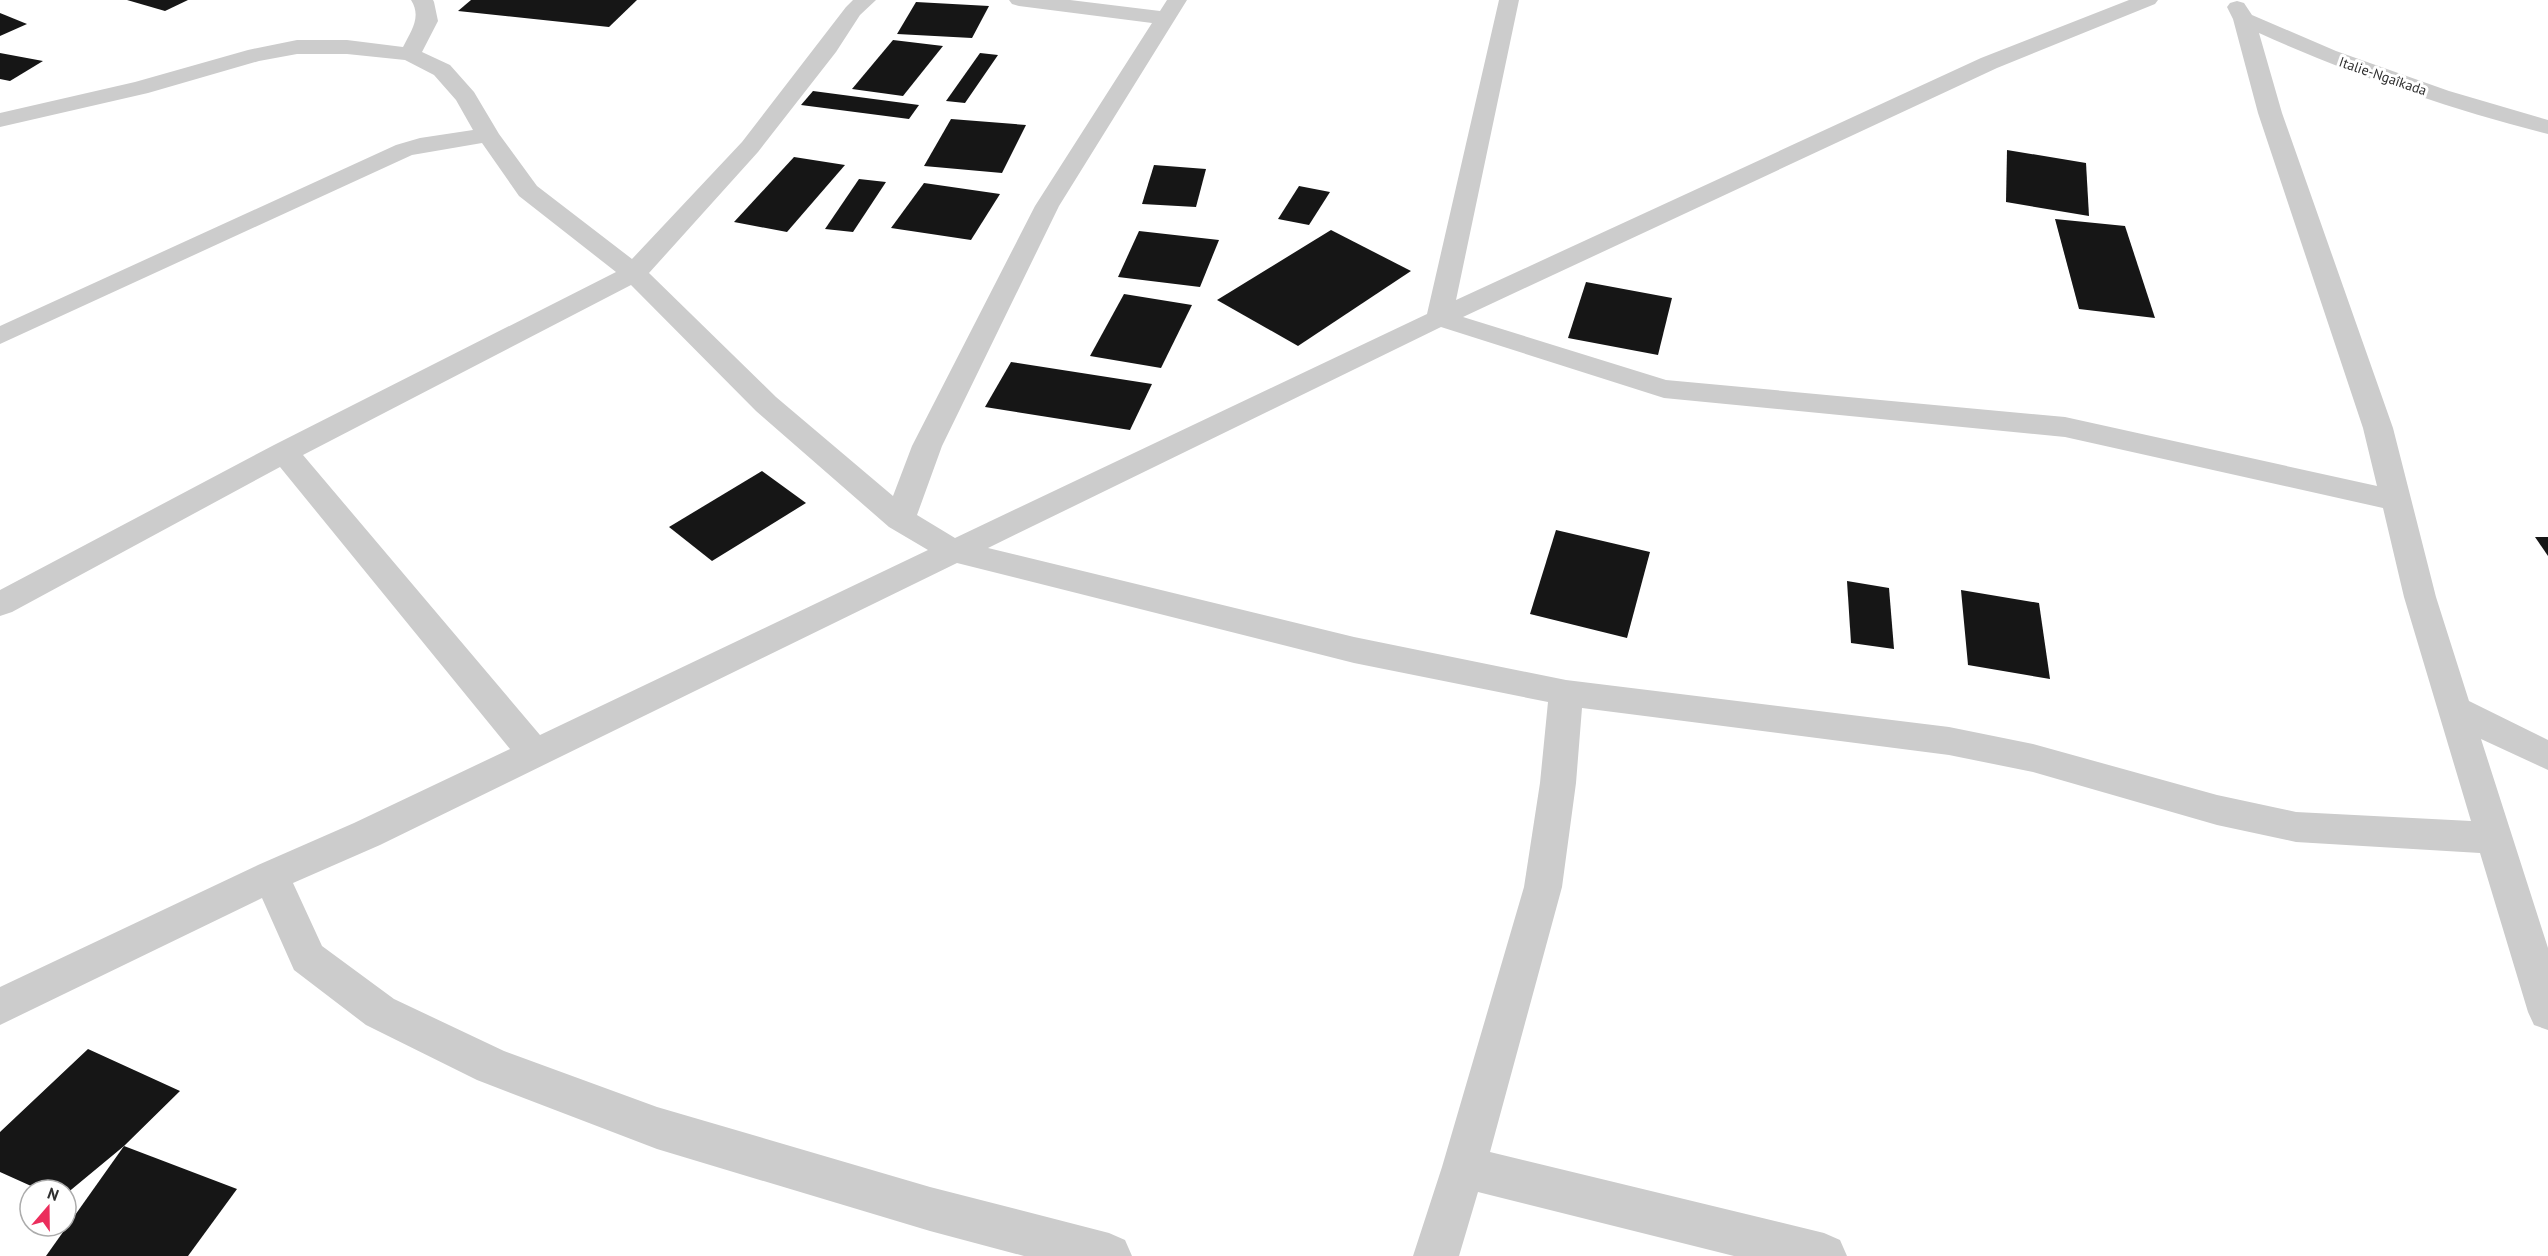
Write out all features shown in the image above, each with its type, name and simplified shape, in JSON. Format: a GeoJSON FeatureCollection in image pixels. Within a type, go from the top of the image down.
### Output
{"type":"FeatureCollection","features":[{"type":"Feature","properties":{"kind":"street"},"geometry":{"type":"LineString","coordinates":[[410,54],[427,21],[424,2],[421,0]]}},
{"type":"Feature","properties":{"kind":"street"},"geometry":{"type":"LineString","coordinates":[[0,604],[101,552],[284,452],[634,273],[750,147],[828,47],[853,10],[866,0]]}},
{"type":"Feature","properties":{"kind":"street"},"geometry":{"type":"LineString","coordinates":[[900,519],[927,446],[1047,206],[1171,9],[1019,0]]}},
{"type":"Feature","properties":{"kind":"street"},"geometry":{"type":"LineString","coordinates":[[1439,318],[1509,0]]}},
{"type":"Feature","properties":{"kind":"street"},"geometry":{"type":"LineString","coordinates":[[0,1007],[271,876],[367,834],[1439,318],[1989,63],[2148,0]]}},
{"type":"Feature","properties":{"kind":"street"},"geometry":{"type":"LineString","coordinates":[[2238,9],[2270,113],[2378,428],[2420,597],[2548,1012]]}},
{"type":"Feature","properties":{"kind":"street","name":"Italie-Ngaîkada"},"geometry":{"type":"LineString","coordinates":[[2238,9],[2328,56],[2441,96],[2548,128]]}},
{"type":"Feature","properties":{"kind":"street"},"geometry":{"type":"LineString","coordinates":[[0,120],[140,88],[256,55],[297,47],[347,47],[410,54],[441,70],[466,97],[488,135],[528,191],[634,273],[766,404],[900,519],[953,552],[1354,650],[1566,693],[1949,741],[2033,758],[2217,810],[2296,827],[2493,838]]}},
{"type":"Feature","properties":{"kind":"street"},"geometry":{"type":"LineString","coordinates":[[0,336],[404,150],[420,145],[488,135]]}},
{"type":"Feature","properties":{"kind":"street"},"geometry":{"type":"LineString","coordinates":[[1439,318],[1664,388],[2065,427],[2397,501]]}},
{"type":"Feature","properties":{"kind":"street"},"geometry":{"type":"LineString","coordinates":[[284,452],[534,753]]}},
{"type":"Feature","properties":{"kind":"street"},"geometry":{"type":"LineString","coordinates":[[1436,1256],[1464,1167],[1543,887],[1558,783],[1566,693]]}},
{"type":"Feature","properties":{"kind":"street"},"geometry":{"type":"LineString","coordinates":[[2454,709],[2548,756]]}},
{"type":"Feature","properties":{"kind":"street"},"geometry":{"type":"LineString","coordinates":[[271,876],[308,958],[380,1012],[492,1066],[657,1128],[930,1209],[1109,1256]]}},
{"type":"Feature","properties":{"kind":"street"},"geometry":{"type":"LineString","coordinates":[[1464,1167],[1824,1256]]}},
{"type":"Feature","properties":{"kind":"building"},"geometry":{"type":"Polygon","coordinates":[[[127,0],[188,0],[165,11],[127,0]]]}},
{"type":"Feature","properties":{"kind":"building"},"geometry":{"type":"Polygon","coordinates":[[[471,0],[637,0],[609,27],[458,11],[471,0]]]}},
{"type":"Feature","properties":{"kind":"building"},"geometry":{"type":"Polygon","coordinates":[[[916,2],[989,6],[972,38],[897,34],[916,2]]]}},
{"type":"Feature","properties":{"kind":"building"},"geometry":{"type":"Polygon","coordinates":[[[0,13],[27,24],[0,36],[0,13]]]}},
{"type":"Feature","properties":{"kind":"building"},"geometry":{"type":"Polygon","coordinates":[[[893,40],[943,46],[903,96],[852,89],[893,40]]]}},
{"type":"Feature","properties":{"kind":"building"},"geometry":{"type":"Polygon","coordinates":[[[0,53],[43,61],[10,81],[0,79],[0,53]]]}},
{"type":"Feature","properties":{"kind":"building"},"geometry":{"type":"Polygon","coordinates":[[[980,53],[998,55],[965,103],[946,101],[980,53]]]}},
{"type":"Feature","properties":{"kind":"building"},"geometry":{"type":"Polygon","coordinates":[[[813,91],[919,105],[909,119],[801,105],[813,91]]]}},
{"type":"Feature","properties":{"kind":"building"},"geometry":{"type":"Polygon","coordinates":[[[951,119],[1026,125],[1002,173],[924,166],[951,119]]]}},
{"type":"Feature","properties":{"kind":"building"},"geometry":{"type":"Polygon","coordinates":[[[2007,150],[2086,163],[2089,216],[2006,202],[2007,150]]]}},
{"type":"Feature","properties":{"kind":"building"},"geometry":{"type":"Polygon","coordinates":[[[794,157],[845,165],[787,232],[734,222],[794,157]]]}},
{"type":"Feature","properties":{"kind":"building"},"geometry":{"type":"Polygon","coordinates":[[[1154,165],[1206,169],[1196,207],[1142,204],[1154,165]]]}},
{"type":"Feature","properties":{"kind":"building"},"geometry":{"type":"Polygon","coordinates":[[[859,179],[886,182],[853,232],[825,229],[859,179]]]}},
{"type":"Feature","properties":{"kind":"building"},"geometry":{"type":"Polygon","coordinates":[[[924,183],[1000,194],[971,240],[891,228],[924,183]]]}},
{"type":"Feature","properties":{"kind":"building"},"geometry":{"type":"Polygon","coordinates":[[[1299,186],[1330,192],[1309,225],[1278,219],[1299,186]]]}},
{"type":"Feature","properties":{"kind":"building"},"geometry":{"type":"Polygon","coordinates":[[[2055,219],[2125,226],[2155,318],[2079,309],[2055,219]]]}},
{"type":"Feature","properties":{"kind":"building"},"geometry":{"type":"Polygon","coordinates":[[[1331,230],[1411,271],[1298,346],[1217,300],[1331,230]]]}},
{"type":"Feature","properties":{"kind":"building"},"geometry":{"type":"Polygon","coordinates":[[[1139,231],[1219,240],[1200,287],[1118,277],[1139,231]]]}},
{"type":"Feature","properties":{"kind":"building"},"geometry":{"type":"Polygon","coordinates":[[[1586,282],[1672,298],[1658,355],[1568,338],[1586,282]]]}},
{"type":"Feature","properties":{"kind":"building"},"geometry":{"type":"Polygon","coordinates":[[[1124,294],[1192,305],[1161,368],[1090,356],[1124,294]]]}},
{"type":"Feature","properties":{"kind":"building"},"geometry":{"type":"Polygon","coordinates":[[[1011,362],[1152,384],[1130,430],[985,407],[1011,362]]]}},
{"type":"Feature","properties":{"kind":"building"},"geometry":{"type":"Polygon","coordinates":[[[762,471],[806,503],[712,561],[669,527],[762,471]]]}},
{"type":"Feature","properties":{"kind":"building"},"geometry":{"type":"Polygon","coordinates":[[[1556,530],[1650,552],[1627,638],[1530,614],[1556,530]]]}},
{"type":"Feature","properties":{"kind":"building"},"geometry":{"type":"Polygon","coordinates":[[[2535,537],[2548,537],[2548,556],[2535,537]]]}},
{"type":"Feature","properties":{"kind":"building"},"geometry":{"type":"Polygon","coordinates":[[[1847,581],[1889,588],[1894,649],[1851,643],[1847,581]]]}},
{"type":"Feature","properties":{"kind":"building"},"geometry":{"type":"Polygon","coordinates":[[[1961,590],[2039,603],[2050,679],[1968,665],[1961,590]]]}},
{"type":"Feature","properties":{"kind":"building"},"geometry":{"type":"Polygon","coordinates":[[[88,1049],[180,1091],[124,1146],[78,1184],[78,1178],[18,1178],[18,1180],[0,1172],[0,1132],[88,1049]]]}},
{"type":"Feature","properties":{"kind":"building"},"geometry":{"type":"Polygon","coordinates":[[[124,1146],[237,1189],[188,1256],[46,1256],[59,1238],[78,1238],[78,1211],[124,1146]]]}}]}
